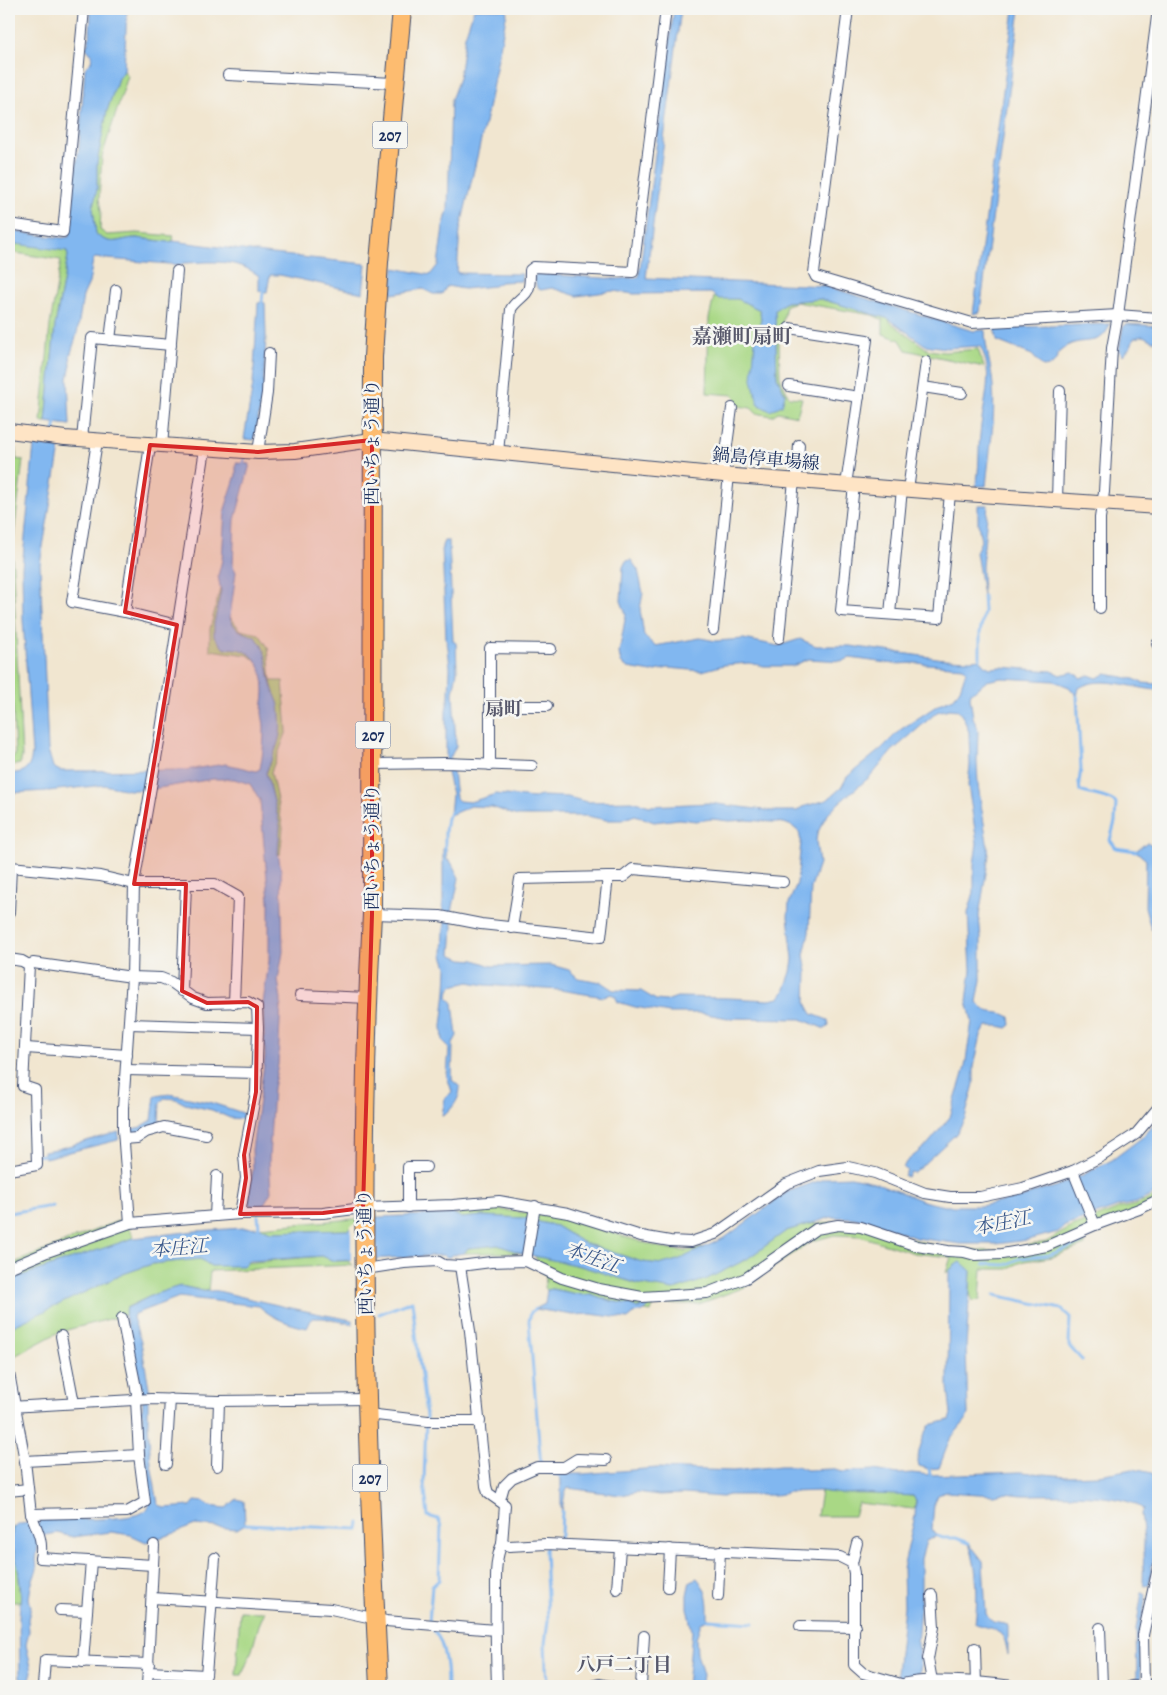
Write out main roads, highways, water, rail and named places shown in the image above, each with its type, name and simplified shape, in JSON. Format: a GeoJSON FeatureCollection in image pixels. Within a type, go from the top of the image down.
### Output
{"type":"FeatureCollection","features":[{"type":"Feature","properties":{"kind":"highway","name":"西いちょう通り"},"geometry":{"type":"LineString","coordinates":[[379,1686],[375,1617],[363,1208],[372,914],[373,357],[394,83],[402,9]]}},
{"type":"Feature","properties":{"kind":"main road","name":"鍋島停車場線"},"geometry":{"type":"LineString","coordinates":[[9,431],[82,440],[258,452],[295,451],[372,440],[726,475],[905,490],[1158,507]]}},
{"type":"Feature","properties":{"kind":"water"},"geometry":{"type":"Polygon","coordinates":[[[91,9],[127,9],[124,71],[118,78],[107,111],[97,163],[97,189],[93,208],[96,234],[107,241],[137,238],[173,241],[366,264],[363,293],[280,275],[270,275],[267,292],[259,291],[259,276],[242,266],[223,262],[184,263],[181,265],[95,258],[89,283],[83,296],[77,334],[70,356],[71,364],[68,379],[70,425],[46,422],[55,326],[68,256],[67,251],[9,243],[9,231],[62,238],[69,237],[79,148],[85,68],[91,62],[92,55],[86,48],[90,36],[91,9]]]}},
{"type":"Feature","properties":{"kind":"water"},"geometry":{"type":"Polygon","coordinates":[[[474,9],[505,9],[507,12],[487,114],[460,230],[457,273],[522,274],[521,281],[501,282],[494,286],[464,289],[447,286],[442,294],[433,294],[423,289],[392,294],[394,268],[430,275],[438,265],[443,227],[448,210],[451,100],[459,78],[465,36],[474,9]]]}},
{"type":"Feature","properties":{"kind":"water"},"geometry":{"type":"Polygon","coordinates":[[[674,9],[681,9],[646,278],[825,286],[973,331],[985,330],[994,399],[986,486],[976,486],[981,424],[988,379],[985,357],[980,346],[946,348],[925,345],[889,319],[821,299],[786,302],[775,310],[777,377],[785,394],[782,405],[770,411],[758,404],[752,379],[755,341],[761,320],[760,310],[738,299],[719,299],[711,293],[634,294],[613,291],[577,296],[552,288],[541,290],[537,288],[534,276],[537,274],[619,279],[639,277],[674,9]]]}},
{"type":"Feature","properties":{"kind":"water"},"geometry":{"type":"Polygon","coordinates":[[[1014,9],[1020,9],[980,312],[973,314],[1014,9]]]}},
{"type":"Feature","properties":{"kind":"water"},"geometry":{"type":"Polygon","coordinates":[[[258,303],[265,303],[266,336],[263,392],[254,440],[244,439],[253,384],[258,303]]]}},
{"type":"Feature","properties":{"kind":"water"},"geometry":{"type":"Polygon","coordinates":[[[1110,324],[1103,336],[1094,340],[1069,345],[1058,353],[1054,363],[1043,367],[1032,355],[997,341],[995,328],[1110,324]]]}},
{"type":"Feature","properties":{"kind":"water"},"geometry":{"type":"Polygon","coordinates":[[[1127,324],[1158,326],[1158,339],[1153,341],[1143,336],[1134,338],[1131,346],[1123,355],[1119,351],[1123,327],[1127,324]]]}},
{"type":"Feature","properties":{"kind":"water"},"geometry":{"type":"Polygon","coordinates":[[[34,445],[60,448],[40,564],[48,750],[53,767],[60,771],[185,770],[226,764],[256,771],[260,769],[264,733],[262,674],[255,659],[249,654],[242,650],[224,649],[214,636],[214,624],[221,591],[218,576],[222,560],[225,509],[236,475],[236,463],[250,464],[235,520],[233,566],[236,572],[230,617],[236,628],[258,640],[264,650],[271,685],[279,705],[280,722],[278,743],[266,773],[280,826],[278,853],[281,871],[283,952],[278,980],[281,999],[278,1065],[273,1088],[269,1160],[271,1192],[263,1208],[254,1208],[250,1204],[248,1196],[253,1170],[252,1150],[265,1057],[263,1003],[269,961],[269,901],[260,800],[250,784],[234,779],[213,779],[147,790],[129,790],[104,785],[9,793],[9,774],[26,769],[30,764],[32,753],[23,620],[22,568],[34,445]]]}},
{"type":"Feature","properties":{"kind":"water"},"geometry":{"type":"Polygon","coordinates":[[[978,505],[988,505],[982,566],[983,596],[976,552],[981,541],[978,505]]]}},
{"type":"Feature","properties":{"kind":"water"},"geometry":{"type":"Polygon","coordinates":[[[444,541],[449,541],[453,641],[456,643],[457,671],[453,693],[456,746],[450,758],[450,767],[453,770],[456,798],[459,801],[470,802],[496,794],[534,798],[541,796],[568,797],[587,802],[632,801],[650,806],[709,803],[772,811],[797,811],[802,807],[827,800],[841,788],[847,777],[881,749],[900,730],[941,703],[954,698],[960,689],[966,671],[963,667],[915,663],[894,664],[850,658],[843,661],[808,659],[793,666],[764,666],[749,663],[724,665],[702,671],[668,668],[652,672],[628,668],[621,663],[619,653],[626,614],[621,601],[623,567],[626,561],[631,560],[638,570],[643,593],[640,609],[644,636],[655,646],[700,638],[716,641],[744,639],[778,646],[800,639],[816,646],[850,646],[944,659],[980,659],[984,665],[990,668],[1001,667],[1052,671],[1060,675],[1073,672],[1081,678],[1089,675],[1097,678],[1106,674],[1134,679],[1142,683],[1158,684],[1158,690],[1117,683],[1097,682],[1079,688],[1077,696],[1069,687],[1054,681],[1001,678],[987,681],[971,693],[973,717],[978,731],[978,785],[989,855],[979,916],[981,980],[977,1002],[985,1010],[1010,1017],[1011,1025],[1007,1028],[987,1026],[981,1035],[974,1067],[974,1084],[965,1118],[956,1134],[914,1173],[910,1172],[907,1177],[904,1176],[907,1170],[903,1168],[906,1162],[928,1144],[950,1117],[965,1067],[972,1021],[967,1001],[971,970],[968,913],[974,892],[974,864],[977,843],[968,785],[970,765],[969,732],[958,710],[949,709],[937,712],[892,751],[872,775],[834,807],[825,818],[817,834],[819,864],[811,887],[809,933],[804,955],[807,972],[806,1003],[812,1014],[828,1020],[829,1026],[825,1029],[801,1019],[728,1018],[701,1013],[669,1013],[618,1002],[615,996],[611,994],[604,997],[560,990],[485,985],[469,982],[452,986],[449,990],[448,997],[453,1003],[457,1036],[453,1043],[452,1080],[460,1087],[456,1102],[445,1115],[442,1115],[445,1098],[452,1092],[447,1076],[449,1047],[443,1041],[442,1026],[447,967],[443,955],[445,924],[443,911],[443,849],[446,848],[447,860],[451,862],[459,878],[452,912],[451,954],[462,959],[475,960],[491,966],[551,965],[569,970],[578,978],[601,982],[613,990],[641,991],[656,1000],[666,1001],[677,997],[769,1000],[779,998],[784,992],[791,972],[793,959],[788,917],[789,903],[797,883],[801,842],[799,832],[792,826],[784,823],[747,820],[729,821],[712,819],[696,821],[679,819],[654,822],[635,815],[622,820],[606,820],[587,816],[517,816],[492,807],[471,806],[450,815],[452,794],[446,768],[446,710],[449,696],[450,668],[446,639],[442,546],[444,541]]]}},
{"type":"Feature","properties":{"kind":"water"},"geometry":{"type":"Polygon","coordinates":[[[1147,842],[1152,845],[1158,858],[1158,898],[1155,908],[1158,932],[1151,929],[1145,907],[1146,860],[1136,851],[1147,842]]]}},
{"type":"Feature","properties":{"kind":"water"},"geometry":{"type":"Polygon","coordinates":[[[170,1094],[212,1103],[243,1113],[242,1119],[230,1118],[212,1110],[185,1104],[176,1099],[164,1098],[160,1103],[159,1123],[140,1132],[128,1134],[127,1130],[141,1127],[152,1120],[155,1096],[170,1094]]]}},
{"type":"Feature","properties":{"kind":"water","name":"本庄江"},"geometry":{"type":"Polygon","coordinates":[[[1158,1120],[1158,1192],[1136,1203],[1120,1206],[1065,1226],[1058,1232],[1028,1240],[996,1244],[961,1244],[916,1238],[875,1223],[853,1218],[832,1217],[786,1231],[747,1259],[707,1279],[674,1290],[638,1284],[584,1267],[521,1253],[498,1245],[468,1248],[464,1253],[451,1255],[450,1257],[445,1257],[444,1255],[334,1261],[322,1256],[248,1261],[243,1266],[211,1266],[200,1259],[152,1264],[123,1274],[9,1328],[9,1280],[134,1238],[195,1231],[259,1227],[271,1232],[348,1230],[378,1217],[454,1214],[462,1218],[482,1216],[523,1218],[556,1226],[584,1243],[642,1262],[662,1264],[678,1260],[726,1237],[787,1192],[827,1178],[851,1177],[874,1182],[923,1201],[944,1206],[981,1206],[1021,1198],[1081,1176],[1112,1160],[1144,1136],[1158,1120]]]}},
{"type":"Feature","properties":{"kind":"water"},"geometry":{"type":"Polygon","coordinates":[[[119,1132],[118,1140],[45,1158],[44,1151],[119,1132]]]}},
{"type":"Feature","properties":{"kind":"water"},"geometry":{"type":"Polygon","coordinates":[[[961,1262],[971,1271],[966,1347],[968,1414],[966,1420],[950,1439],[939,1468],[929,1469],[919,1466],[918,1461],[923,1439],[930,1425],[949,1420],[951,1414],[948,1387],[949,1271],[961,1262]]]}},
{"type":"Feature","properties":{"kind":"water"},"geometry":{"type":"Polygon","coordinates":[[[180,1286],[203,1291],[218,1291],[352,1320],[353,1324],[323,1318],[312,1318],[307,1328],[282,1320],[259,1306],[179,1297],[134,1314],[133,1318],[141,1342],[150,1394],[148,1396],[148,1425],[151,1464],[158,1504],[164,1508],[191,1506],[195,1501],[205,1502],[209,1506],[226,1508],[237,1499],[244,1501],[245,1524],[237,1529],[195,1525],[146,1542],[131,1535],[111,1532],[73,1537],[57,1533],[44,1535],[40,1531],[36,1560],[37,1569],[29,1598],[31,1607],[26,1645],[32,1671],[27,1686],[21,1686],[19,1617],[21,1592],[18,1568],[11,1539],[13,1528],[20,1524],[29,1523],[32,1526],[38,1524],[41,1519],[126,1517],[137,1515],[148,1508],[150,1497],[142,1432],[143,1393],[125,1315],[127,1308],[155,1294],[180,1286]]]}},
{"type":"Feature","properties":{"kind":"water"},"geometry":{"type":"Polygon","coordinates":[[[552,1289],[582,1295],[591,1294],[610,1301],[630,1304],[637,1308],[650,1305],[645,1311],[635,1313],[628,1319],[591,1314],[573,1315],[535,1309],[545,1304],[547,1290],[552,1289]]]}},
{"type":"Feature","properties":{"kind":"water"},"geometry":{"type":"Polygon","coordinates":[[[797,1466],[807,1470],[831,1469],[843,1472],[874,1470],[898,1474],[930,1475],[1020,1472],[1067,1476],[1098,1475],[1133,1469],[1152,1473],[1155,1484],[1154,1498],[1158,1527],[1149,1585],[1145,1586],[1143,1582],[1144,1539],[1141,1514],[1143,1509],[1134,1504],[1104,1497],[945,1492],[938,1495],[934,1504],[932,1529],[937,1536],[926,1541],[921,1559],[921,1594],[917,1644],[921,1665],[918,1678],[899,1677],[897,1673],[904,1606],[903,1569],[915,1516],[916,1500],[913,1496],[861,1493],[841,1494],[821,1491],[789,1492],[777,1495],[729,1495],[722,1497],[684,1494],[659,1495],[637,1492],[621,1495],[568,1488],[565,1493],[562,1510],[561,1508],[561,1480],[558,1475],[560,1474],[657,1468],[733,1471],[797,1466]]]}},
{"type":"Feature","properties":{"kind":"water"},"geometry":{"type":"Polygon","coordinates":[[[969,1543],[983,1561],[986,1614],[993,1622],[1008,1626],[1008,1655],[1004,1639],[999,1632],[975,1624],[976,1583],[969,1543]]]}},
{"type":"Feature","properties":{"kind":"water"},"geometry":{"type":"Polygon","coordinates":[[[697,1578],[704,1588],[708,1603],[708,1620],[701,1623],[696,1638],[697,1653],[703,1675],[701,1686],[687,1686],[692,1631],[687,1608],[687,1595],[690,1581],[697,1578]]]}},
{"type":"Feature","properties":{"kind":"water"},"geometry":{"type":"Polygon","coordinates":[[[1142,1591],[1146,1595],[1140,1629],[1141,1686],[1135,1686],[1137,1678],[1136,1629],[1142,1591]]]}},
{"type":"Feature","properties":{"kind":"waterway"},"geometry":{"type":"LineString","coordinates":[[262,302],[263,293]]}},
{"type":"Feature","properties":{"kind":"waterway"},"geometry":{"type":"LineString","coordinates":[[54,432],[56,423]]}},
{"type":"Feature","properties":{"kind":"waterway"},"geometry":{"type":"LineString","coordinates":[[243,464],[245,455]]}},
{"type":"Feature","properties":{"kind":"waterway"},"geometry":{"type":"LineString","coordinates":[[980,659],[980,633],[984,611],[983,596]]}},
{"type":"Feature","properties":{"kind":"waterway"},"geometry":{"type":"LineString","coordinates":[[1077,696],[1081,769],[1080,791],[1107,798],[1116,803],[1115,822],[1110,840],[1116,848],[1136,851]]}},
{"type":"Feature","properties":{"kind":"waterway"},"geometry":{"type":"LineString","coordinates":[[445,853],[447,818],[452,811]]}},
{"type":"Feature","properties":{"kind":"waterway"},"geometry":{"type":"LineString","coordinates":[[31,1156],[45,1155]]}},
{"type":"Feature","properties":{"kind":"waterway"},"geometry":{"type":"LineString","coordinates":[[9,1213],[53,1206]]}},
{"type":"Feature","properties":{"kind":"waterway"},"geometry":{"type":"LineString","coordinates":[[257,1231],[259,1227],[258,1215]]}},
{"type":"Feature","properties":{"kind":"waterway"},"geometry":{"type":"LineString","coordinates":[[984,1264],[1005,1265],[1021,1258],[1049,1255],[1081,1243]]}},
{"type":"Feature","properties":{"kind":"waterway"},"geometry":{"type":"LineString","coordinates":[[995,1295],[1061,1309],[1070,1317],[1069,1346],[1082,1360]]}},
{"type":"Feature","properties":{"kind":"waterway"},"geometry":{"type":"LineString","coordinates":[[379,1314],[412,1301],[426,1416],[424,1483],[428,1516],[438,1519],[441,1526],[439,1580],[432,1586],[429,1622]]}},
{"type":"Feature","properties":{"kind":"waterway"},"geometry":{"type":"LineString","coordinates":[[535,1309],[531,1312],[529,1321],[541,1466]]}},
{"type":"Feature","properties":{"kind":"waterway"},"geometry":{"type":"LineString","coordinates":[[929,1469],[930,1475]]}},
{"type":"Feature","properties":{"kind":"waterway"},"geometry":{"type":"LineString","coordinates":[[544,1471],[558,1475]]}},
{"type":"Feature","properties":{"kind":"waterway"},"geometry":{"type":"LineString","coordinates":[[558,1541],[561,1535],[562,1511]]}},
{"type":"Feature","properties":{"kind":"waterway"},"geometry":{"type":"LineString","coordinates":[[245,1524],[358,1529],[359,1523]]}},
{"type":"Feature","properties":{"kind":"waterway"},"geometry":{"type":"LineString","coordinates":[[937,1536],[956,1538],[969,1543]]}},
{"type":"Feature","properties":{"kind":"waterway"},"geometry":{"type":"LineString","coordinates":[[547,1546],[545,1550],[548,1620],[545,1644],[547,1686]]}},
{"type":"Feature","properties":{"kind":"waterway"},"geometry":{"type":"LineString","coordinates":[[708,1620],[754,1623]]}},
{"type":"Feature","properties":{"kind":"waterway"},"geometry":{"type":"LineString","coordinates":[[432,1628],[442,1647],[446,1663],[447,1686]]}},
{"type":"Feature","properties":{"kind":"district","name":"嘉瀬町扇町"},"geometry":{"type":"Point","coordinates":[742,336]}},
{"type":"Feature","properties":{"kind":"district","name":"扇町"},"geometry":{"type":"Point","coordinates":[504,708]}},
{"type":"Feature","properties":{"kind":"district","name":"八戸二丁目"},"geometry":{"type":"Point","coordinates":[624,1664]}}]}
